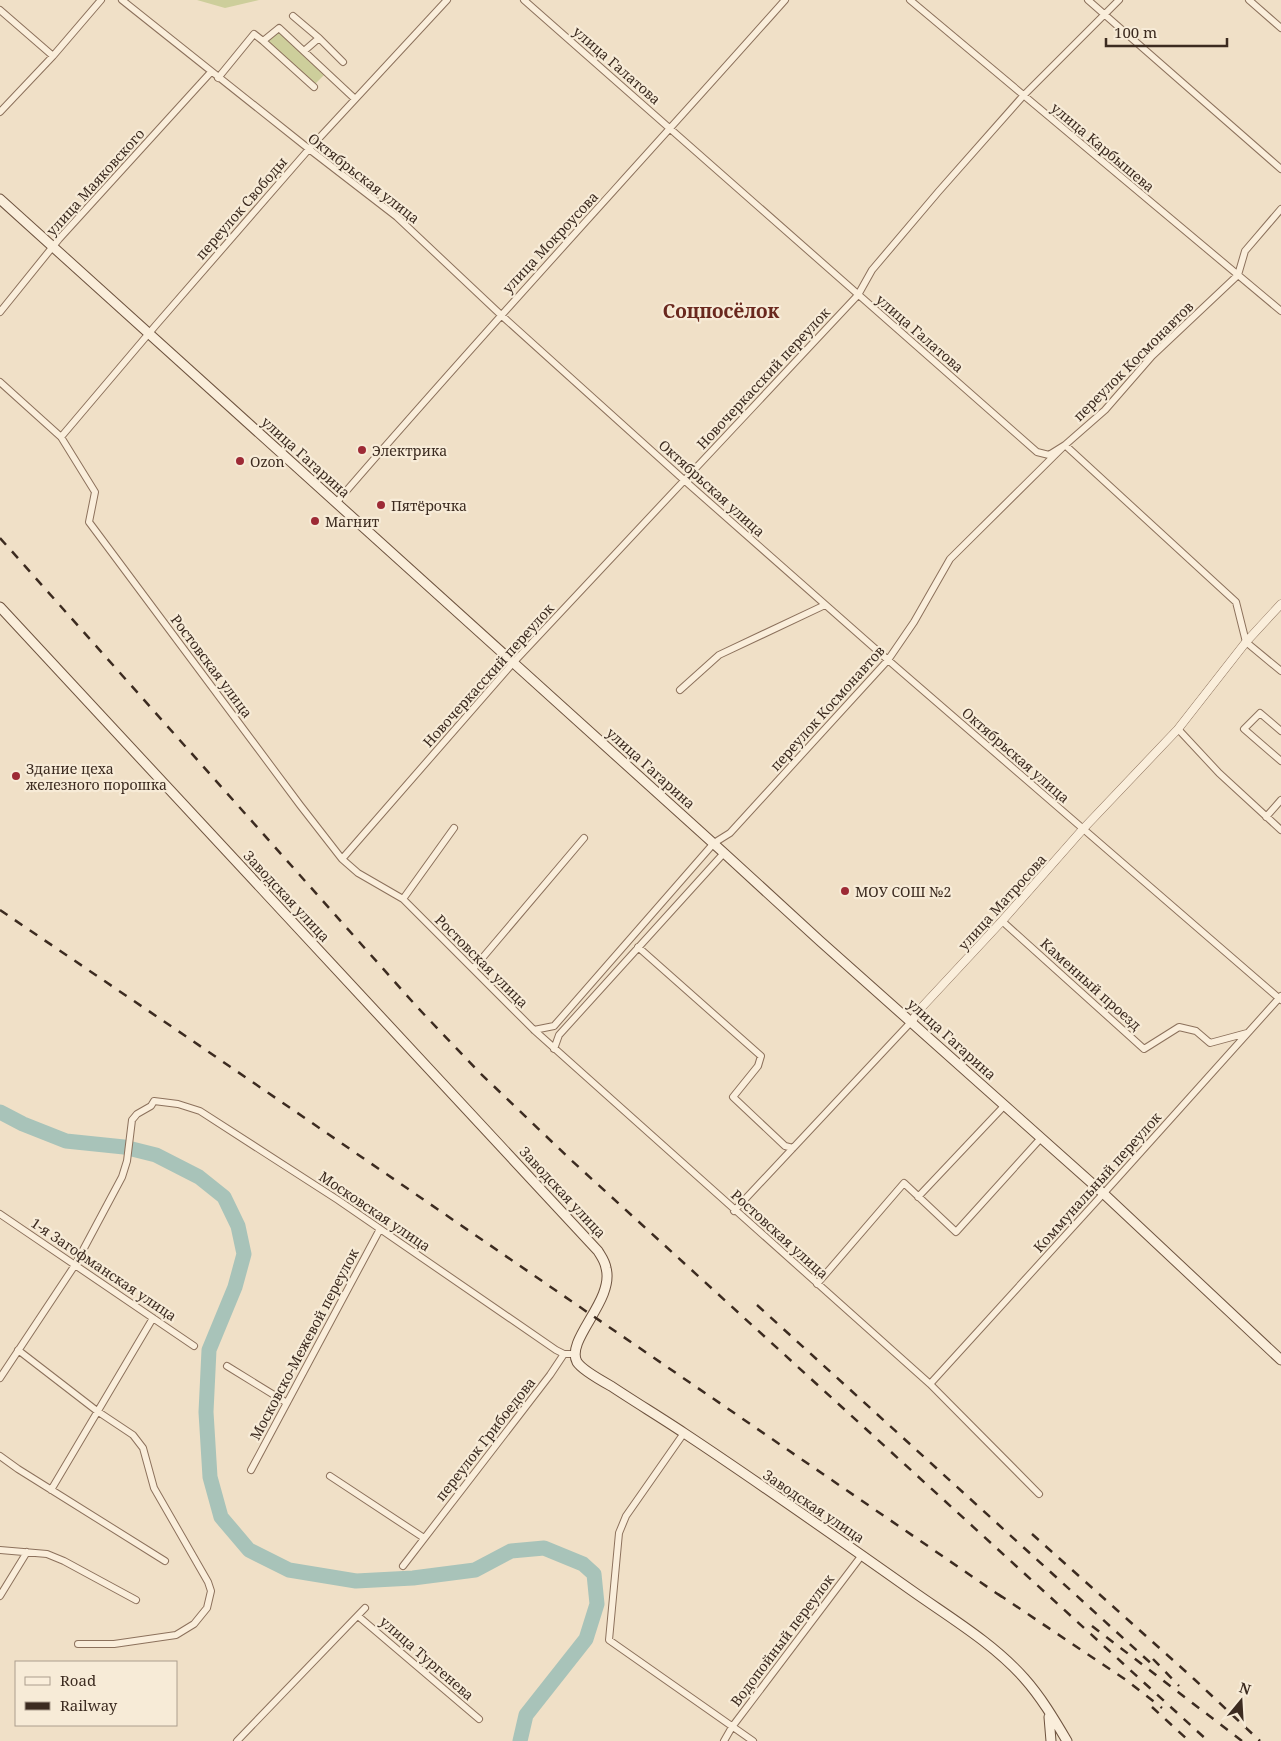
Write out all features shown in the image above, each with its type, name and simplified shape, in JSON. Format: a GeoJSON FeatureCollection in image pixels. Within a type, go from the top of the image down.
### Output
{"type":"FeatureCollection","features":[{"type":"Feature","properties":{"kind":"main road","name":"улица Гагарина"},"geometry":{"type":"LineString","coordinates":[[0,199],[714,843],[820,941],[1006,1105],[1281,1360]]}},
{"type":"Feature","properties":{"kind":"main road","name":"Заводская улица"},"geometry":{"type":"LineString","coordinates":[[0,607],[598,1251],[606,1267],[608,1282],[606,1291],[581,1336],[575,1354],[577,1362],[862,1555],[1003,1658],[1024,1678],[1041,1699],[1066,1741]]}},
{"type":"Feature","properties":{"kind":"main road"},"geometry":{"type":"LineString","coordinates":[[1048,1711],[1051,1741]]}},
{"type":"Feature","properties":{"kind":"street"},"geometry":{"type":"LineString","coordinates":[[0,112],[53,56],[101,0]]}},
{"type":"Feature","properties":{"kind":"street","name":"Октябрьская улица"},"geometry":{"type":"LineString","coordinates":[[122,0],[210,72],[397,217],[501,315],[825,605],[1280,998]]}},
{"type":"Feature","properties":{"kind":"street","name":"переулок Свободы"},"geometry":{"type":"LineString","coordinates":[[61,437],[308,149],[447,0]]}},
{"type":"Feature","properties":{"kind":"street","name":"улица Галатова"},"geometry":{"type":"LineString","coordinates":[[524,0],[1037,452],[1049,455],[1065,445]]}},
{"type":"Feature","properties":{"kind":"street","name":"улица Мокроусова"},"geometry":{"type":"LineString","coordinates":[[336,503],[501,315],[671,129],[785,0]]}},
{"type":"Feature","properties":{"kind":"street","name":"улица Карбышева"},"geometry":{"type":"LineString","coordinates":[[910,0],[1281,312]]}},
{"type":"Feature","properties":{"kind":"street"},"geometry":{"type":"LineString","coordinates":[[1088,0],[1281,169]]}},
{"type":"Feature","properties":{"kind":"street","name":"Новочеркасский переулок"},"geometry":{"type":"LineString","coordinates":[[342,859],[513,662],[858,295],[872,270],[1023,96],[1119,0]]}},
{"type":"Feature","properties":{"kind":"street"},"geometry":{"type":"LineString","coordinates":[[1249,0],[1281,28]]}},
{"type":"Feature","properties":{"kind":"street"},"geometry":{"type":"LineString","coordinates":[[0,10],[53,56]]}},
{"type":"Feature","properties":{"kind":"street"},"geometry":{"type":"LineString","coordinates":[[293,16],[343,62]]}},
{"type":"Feature","properties":{"kind":"street"},"geometry":{"type":"LineString","coordinates":[[263,40],[279,28],[355,99]]}},
{"type":"Feature","properties":{"kind":"street"},"geometry":{"type":"LineString","coordinates":[[218,78],[254,34],[314,87]]}},
{"type":"Feature","properties":{"kind":"street"},"geometry":{"type":"LineString","coordinates":[[304,52],[318,38]]}},
{"type":"Feature","properties":{"kind":"street","name":"улица Маяковского"},"geometry":{"type":"LineString","coordinates":[[0,312],[59,239],[210,72]]}},
{"type":"Feature","properties":{"kind":"street"},"geometry":{"type":"LineString","coordinates":[[1238,275],[1245,251],[1281,209]]}},
{"type":"Feature","properties":{"kind":"street","name":"переулок Космонавтов"},"geometry":{"type":"LineString","coordinates":[[534,1030],[554,1026],[714,843],[730,833],[888,660],[914,622],[950,559],[1065,445],[1105,410],[1152,356],[1238,275]]}},
{"type":"Feature","properties":{"kind":"street","name":"Ростовская улица"},"geometry":{"type":"LineString","coordinates":[[0,382],[61,437],[95,492],[89,522],[342,859],[358,874],[403,899],[554,1049],[930,1384],[1040,1494]]}},
{"type":"Feature","properties":{"kind":"street"},"geometry":{"type":"LineString","coordinates":[[1065,445],[1236,602],[1246,642],[1281,671]]}},
{"type":"Feature","properties":{"kind":"street","name":"улица Матросова"},"geometry":{"type":"LineString","coordinates":[[734,1211],[911,1022],[922,1007],[1002,921],[1083,829],[1178,729],[1246,642],[1281,604]]}},
{"type":"Feature","properties":{"kind":"street"},"geometry":{"type":"LineString","coordinates":[[680,690],[719,655],[825,605]]}},
{"type":"Feature","properties":{"kind":"street"},"geometry":{"type":"LineString","coordinates":[[1281,731],[1260,713],[1244,729],[1281,761]]}},
{"type":"Feature","properties":{"kind":"street"},"geometry":{"type":"LineString","coordinates":[[1178,729],[1219,772],[1281,830]]}},
{"type":"Feature","properties":{"kind":"street"},"geometry":{"type":"LineString","coordinates":[[1266,817],[1281,800]]}},
{"type":"Feature","properties":{"kind":"street"},"geometry":{"type":"LineString","coordinates":[[403,899],[454,828]]}},
{"type":"Feature","properties":{"kind":"street"},"geometry":{"type":"LineString","coordinates":[[473,970],[584,838]]}},
{"type":"Feature","properties":{"kind":"street"},"geometry":{"type":"LineString","coordinates":[[554,1049],[559,1035],[724,853]]}},
{"type":"Feature","properties":{"kind":"street","name":"Каменный проезд"},"geometry":{"type":"LineString","coordinates":[[1002,921],[1144,1049],[1179,1027],[1196,1031],[1210,1043],[1247,1033]]}},
{"type":"Feature","properties":{"kind":"street"},"geometry":{"type":"LineString","coordinates":[[638,947],[761,1056],[758,1066],[733,1097],[785,1146],[793,1148]]}},
{"type":"Feature","properties":{"kind":"street","name":"Коммунальный переулок"},"geometry":{"type":"LineString","coordinates":[[930,1384],[1280,998]]}},
{"type":"Feature","properties":{"kind":"street","name":"Московская улица"},"geometry":{"type":"LineString","coordinates":[[75,1265],[122,1178],[128,1154],[132,1120],[137,1114],[151,1106],[154,1101],[178,1104],[200,1111],[238,1134],[564,1354]]}},
{"type":"Feature","properties":{"kind":"street"},"geometry":{"type":"LineString","coordinates":[[918,1197],[1006,1105]]}},
{"type":"Feature","properties":{"kind":"street"},"geometry":{"type":"LineString","coordinates":[[817,1284],[904,1183],[956,1232],[1041,1138]]}},
{"type":"Feature","properties":{"kind":"street","name":"1-я Загофманская улица"},"geometry":{"type":"LineString","coordinates":[[0,1214],[194,1346]]}},
{"type":"Feature","properties":{"kind":"street","name":"Московско-Межевой переулок"},"geometry":{"type":"LineString","coordinates":[[251,1470],[380,1229]]}},
{"type":"Feature","properties":{"kind":"street"},"geometry":{"type":"LineString","coordinates":[[0,1378],[75,1265]]}},
{"type":"Feature","properties":{"kind":"street"},"geometry":{"type":"LineString","coordinates":[[52,1490],[97,1410],[153,1318]]}},
{"type":"Feature","properties":{"kind":"street"},"geometry":{"type":"LineString","coordinates":[[18,1350],[133,1435],[143,1448],[154,1488],[208,1582],[211,1591],[207,1608],[194,1624],[176,1635],[114,1644],[78,1644]]}},
{"type":"Feature","properties":{"kind":"street"},"geometry":{"type":"LineString","coordinates":[[564,1354],[575,1354]]}},
{"type":"Feature","properties":{"kind":"street","name":"переулок Грибоедова"},"geometry":{"type":"LineString","coordinates":[[403,1566],[550,1375],[564,1354]]}},
{"type":"Feature","properties":{"kind":"street"},"geometry":{"type":"LineString","coordinates":[[228,1366],[287,1403]]}},
{"type":"Feature","properties":{"kind":"street"},"geometry":{"type":"LineString","coordinates":[[684,1433],[626,1516],[619,1533],[609,1640],[752,1741]]}},
{"type":"Feature","properties":{"kind":"street"},"geometry":{"type":"LineString","coordinates":[[0,1456],[165,1561]]}},
{"type":"Feature","properties":{"kind":"street"},"geometry":{"type":"LineString","coordinates":[[330,1476],[424,1538]]}},
{"type":"Feature","properties":{"kind":"street"},"geometry":{"type":"LineString","coordinates":[[0,1550],[48,1554],[136,1600]]}},
{"type":"Feature","properties":{"kind":"street"},"geometry":{"type":"LineString","coordinates":[[0,1596],[27,1552]]}},
{"type":"Feature","properties":{"kind":"street","name":"Водопойный переулок"},"geometry":{"type":"LineString","coordinates":[[724,1741],[732,1727],[862,1555]]}},
{"type":"Feature","properties":{"kind":"street"},"geometry":{"type":"LineString","coordinates":[[237,1741],[365,1608]]}},
{"type":"Feature","properties":{"kind":"street","name":"улица Тургенева"},"geometry":{"type":"LineString","coordinates":[[358,1616],[479,1719]]}},
{"type":"Feature","properties":{"kind":"green space"},"geometry":{"type":"Polygon","coordinates":[[[197,0],[259,0],[225,8],[197,0]]]}},
{"type":"Feature","properties":{"kind":"green space"},"geometry":{"type":"Polygon","coordinates":[[[278,30],[324,75],[315,84],[267,40],[278,30]]]}},
{"type":"Feature","properties":{"kind":"waterway"},"geometry":{"type":"LineString","coordinates":[[0,1112],[23,1124],[66,1141],[124,1147],[156,1155],[199,1177],[224,1197],[238,1226],[244,1254],[235,1287],[209,1350],[206,1412],[210,1477],[221,1517],[249,1550],[289,1570],[356,1581],[413,1578],[475,1570],[511,1551],[544,1548],[583,1564],[594,1574],[597,1604],[586,1639],[526,1715],[520,1741]]}},
{"type":"Feature","properties":{"kind":"railway"},"geometry":{"type":"LineString","coordinates":[[0,538],[418,1008],[480,1073],[571,1160],[1208,1741]]}},
{"type":"Feature","properties":{"kind":"railway"},"geometry":{"type":"LineString","coordinates":[[0,910],[1002,1597]]}},
{"type":"Feature","properties":{"kind":"railway"},"geometry":{"type":"LineString","coordinates":[[757,1305],[1155,1667]]}},
{"type":"Feature","properties":{"kind":"railway"},"geometry":{"type":"LineString","coordinates":[[1032,1534],[1194,1679],[1260,1741]]}},
{"type":"Feature","properties":{"kind":"railway"},"geometry":{"type":"LineString","coordinates":[[998,1594],[1126,1680],[1162,1708]]}},
{"type":"Feature","properties":{"kind":"railway"},"geometry":{"type":"LineString","coordinates":[[1092,1626],[1242,1741]]}},
{"type":"Feature","properties":{"kind":"railway"},"geometry":{"type":"LineString","coordinates":[[1153,1659],[1179,1686]]}},
{"type":"Feature","properties":{"kind":"railway"},"geometry":{"type":"LineString","coordinates":[[1152,1707],[1189,1741]]}},
{"type":"Feature","properties":{"kind":"place","name":"Электрика"},"geometry":{"type":"Point","coordinates":[362,450]}},
{"type":"Feature","properties":{"kind":"place","name":"Ozon"},"geometry":{"type":"Point","coordinates":[240,461]}},
{"type":"Feature","properties":{"kind":"place","name":"Пятёрочка"},"geometry":{"type":"Point","coordinates":[381,505]}},
{"type":"Feature","properties":{"kind":"place","name":"Магнит"},"geometry":{"type":"Point","coordinates":[315,521]}},
{"type":"Feature","properties":{"kind":"place","name":"Здание цеха железного порошка"},"geometry":{"type":"Point","coordinates":[16,776]}},
{"type":"Feature","properties":{"kind":"place","name":"МОУ СОШ №2"},"geometry":{"type":"Point","coordinates":[845,891]}},
{"type":"Feature","properties":{"kind":"district","name":"Соцпосёлок"},"geometry":{"type":"Point","coordinates":[721,311]}}]}
